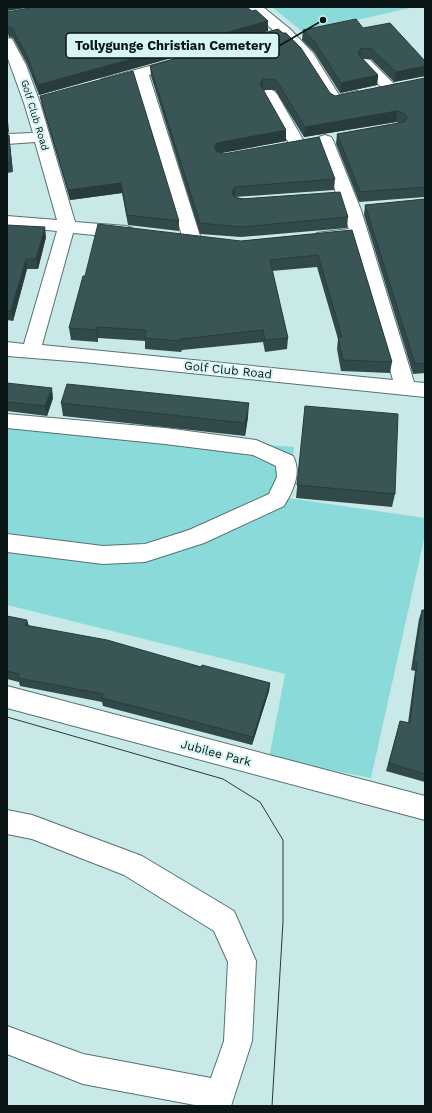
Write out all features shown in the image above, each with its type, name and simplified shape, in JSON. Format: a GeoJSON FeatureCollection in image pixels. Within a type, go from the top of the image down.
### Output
{"type":"FeatureCollection","features":[{"type":"Feature","properties":{"kind":"street"},"geometry":{"type":"LineString","coordinates":[[254,7],[285,32],[308,56],[335,100],[386,90],[365,63]]}},
{"type":"Feature","properties":{"kind":"street"},"geometry":{"type":"LineString","coordinates":[[239,45],[285,32]]}},
{"type":"Feature","properties":{"kind":"street","name":"Golf Club Road"},"geometry":{"type":"LineString","coordinates":[[7,42],[13,66],[40,101],[42,137],[67,225]]}},
{"type":"Feature","properties":{"kind":"street"},"geometry":{"type":"LineString","coordinates":[[90,87],[194,58]]}},
{"type":"Feature","properties":{"kind":"street"},"geometry":{"type":"LineString","coordinates":[[141,73],[191,239]]}},
{"type":"Feature","properties":{"kind":"street"},"geometry":{"type":"LineString","coordinates":[[269,94],[291,146],[332,139],[358,234],[416,389]]}},
{"type":"Feature","properties":{"kind":"street"},"geometry":{"type":"LineString","coordinates":[[7,139],[42,137]]}},
{"type":"Feature","properties":{"kind":"street"},"geometry":{"type":"LineString","coordinates":[[7,221],[67,225],[145,234]]}},
{"type":"Feature","properties":{"kind":"street"},"geometry":{"type":"LineString","coordinates":[[31,351],[67,225]]}},
{"type":"Feature","properties":{"kind":"street"},"geometry":{"type":"LineString","coordinates":[[303,239],[358,234]]}},
{"type":"Feature","properties":{"kind":"street","name":"Golf Club Road"},"geometry":{"type":"LineString","coordinates":[[7,349],[416,389]]}},
{"type":"Feature","properties":{"kind":"street"},"geometry":{"type":"LineString","coordinates":[[7,421],[165,436],[256,448],[286,462],[287,477],[277,500],[196,537],[145,553],[103,555],[7,543]]}},
{"type":"Feature","properties":{"kind":"street","name":"Jubilee Park"},"geometry":{"type":"LineString","coordinates":[[7,698],[425,808]]}},
{"type":"Feature","properties":{"kind":"street"},"geometry":{"type":"LineString","coordinates":[[7,822],[32,827],[133,865],[224,921],[242,961],[238,1041],[220,1095],[83,1069],[7,1040]]}},
{"type":"Feature","properties":{"kind":"shaded area"},"geometry":{"type":"Polygon","coordinates":[[[272,7],[415,7],[303,32],[272,7]]]}},
{"type":"Feature","properties":{"kind":"shaded area"},"geometry":{"type":"Polygon","coordinates":[[[7,423],[294,447],[288,498],[425,518],[425,535],[371,778],[269,758],[285,674],[7,605],[7,423]]]}},
{"type":"Feature","properties":{"kind":"building"},"geometry":{"type":"Polygon","coordinates":[[[35,7],[246,7],[252,11],[256,10],[268,21],[38,85],[26,54],[12,28],[8,27],[7,25],[7,12],[35,7]]]}},
{"type":"Feature","properties":{"kind":"building"},"geometry":{"type":"Polygon","coordinates":[[[356,19],[363,28],[390,23],[425,61],[425,66],[396,72],[372,49],[361,48],[358,54],[378,75],[341,83],[315,42],[303,30],[356,19]]]}},
{"type":"Feature","properties":{"kind":"building"},"geometry":{"type":"Polygon","coordinates":[[[278,29],[283,33],[286,33],[301,48],[330,93],[335,96],[425,78],[425,187],[360,192],[337,134],[404,122],[407,118],[405,114],[397,111],[305,127],[276,80],[263,79],[260,84],[286,130],[217,143],[214,147],[216,151],[223,154],[319,137],[335,179],[235,187],[232,192],[234,197],[241,199],[340,192],[348,217],[241,227],[200,223],[150,66],[278,29]]]}},
{"type":"Feature","properties":{"kind":"building"},"geometry":{"type":"Polygon","coordinates":[[[133,71],[179,221],[127,215],[121,183],[68,190],[40,96],[133,71]]]}},
{"type":"Feature","properties":{"kind":"building"},"geometry":{"type":"Polygon","coordinates":[[[7,135],[9,135],[11,162],[7,163],[7,135]]]}},
{"type":"Feature","properties":{"kind":"building"},"geometry":{"type":"Polygon","coordinates":[[[425,199],[425,363],[415,364],[365,205],[425,199]]]}},
{"type":"Feature","properties":{"kind":"building"},"geometry":{"type":"Polygon","coordinates":[[[98,224],[241,241],[352,230],[392,362],[343,360],[338,337],[342,337],[318,255],[270,260],[288,338],[265,340],[263,330],[181,339],[181,341],[145,338],[146,330],[97,327],[96,330],[69,328],[83,276],[85,276],[98,224]]]}},
{"type":"Feature","properties":{"kind":"building"},"geometry":{"type":"Polygon","coordinates":[[[7,225],[45,227],[36,259],[26,259],[11,311],[7,311],[7,225]]]}},
{"type":"Feature","properties":{"kind":"building"},"geometry":{"type":"Polygon","coordinates":[[[7,383],[52,388],[45,406],[7,402],[7,383]]]}},
{"type":"Feature","properties":{"kind":"building"},"geometry":{"type":"Polygon","coordinates":[[[67,384],[249,403],[245,423],[61,403],[67,384]]]}},
{"type":"Feature","properties":{"kind":"building"},"geometry":{"type":"Polygon","coordinates":[[[305,406],[398,414],[395,494],[297,485],[305,406]]]}},
{"type":"Feature","properties":{"kind":"building"},"geometry":{"type":"Polygon","coordinates":[[[422,610],[425,610],[425,774],[389,763],[400,721],[410,723],[417,663],[414,662],[422,610]]]}},
{"type":"Feature","properties":{"kind":"building"},"geometry":{"type":"Polygon","coordinates":[[[7,616],[27,620],[25,625],[107,640],[201,667],[202,665],[270,683],[253,737],[102,698],[103,694],[18,678],[19,674],[7,671],[7,616]]]}},
{"type":"Feature","properties":{"kind":"tram line"},"geometry":{"type":"LineString","coordinates":[[7,717],[223,779],[260,802],[283,840],[283,922],[272,1106]]}},
{"type":"Feature","properties":{"kind":"place","name":"Tollygunge Christian Cemetery"},"geometry":{"type":"Point","coordinates":[323,20]}}]}
